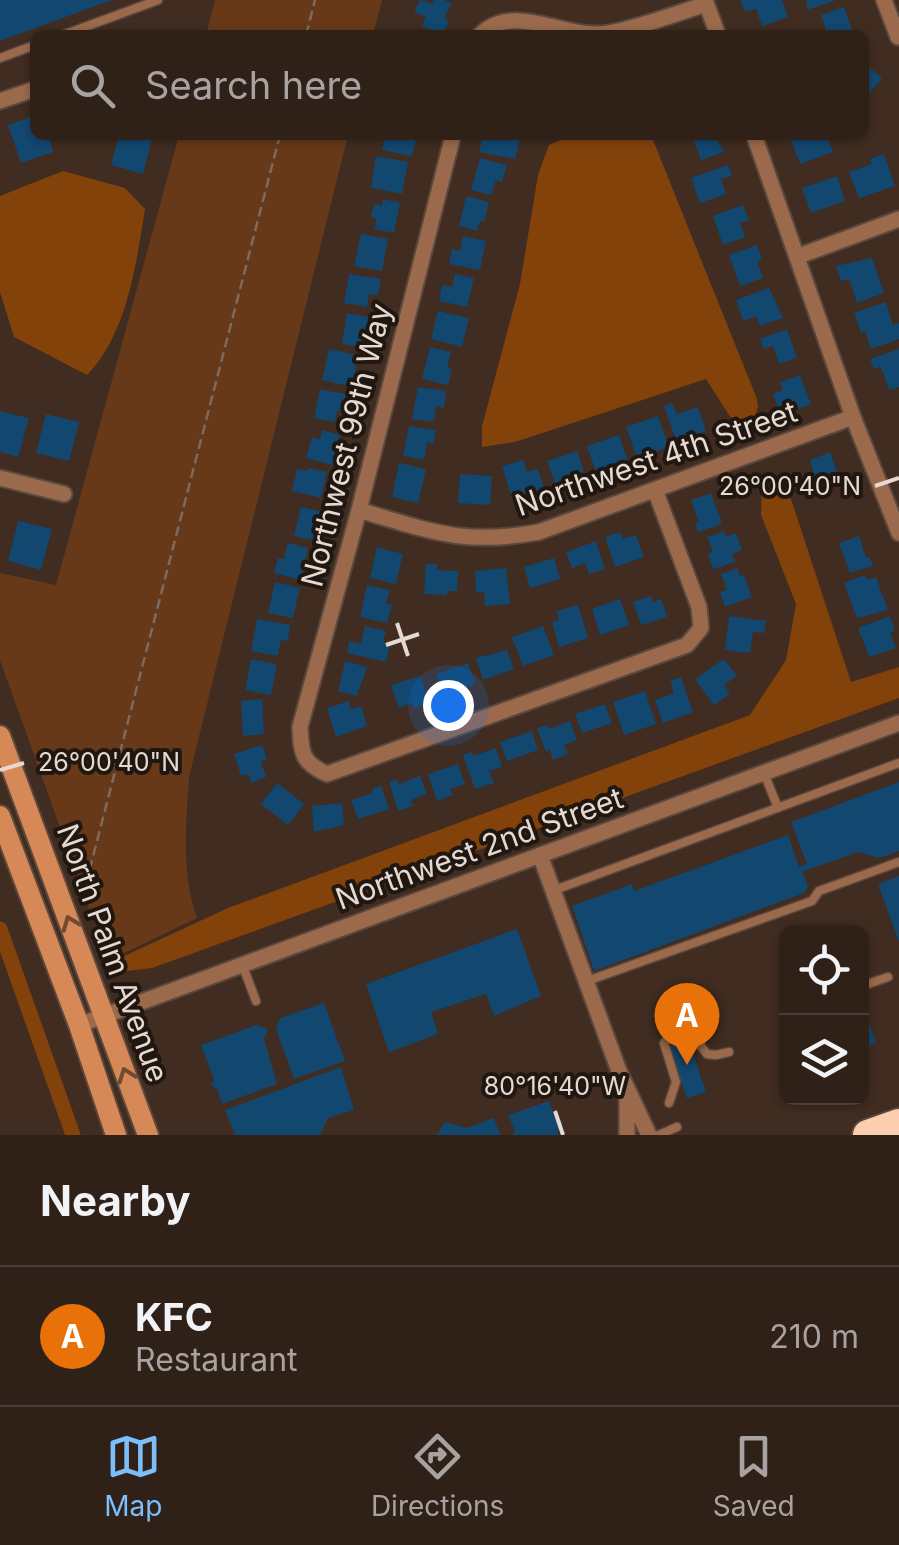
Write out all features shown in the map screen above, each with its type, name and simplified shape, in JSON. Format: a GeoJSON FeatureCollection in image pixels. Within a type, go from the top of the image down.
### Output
{"type":"FeatureCollection","features":[{"type":"Feature","properties":{"kind":"main road","name":"North Palm Avenue"},"geometry":{"type":"LineString","coordinates":[[0,736],[148,1135]]}},
{"type":"Feature","properties":{"kind":"main road","name":"North Palm Avenue"},"geometry":{"type":"LineString","coordinates":[[0,816],[116,1135]]}},
{"type":"Feature","properties":{"kind":"street"},"geometry":{"type":"LineString","coordinates":[[884,0],[898,37]]}},
{"type":"Feature","properties":{"kind":"street"},"geometry":{"type":"LineString","coordinates":[[618,30],[705,2],[716,30]]}},
{"type":"Feature","properties":{"kind":"street"},"geometry":{"type":"LineString","coordinates":[[484,30],[492,19],[512,15],[585,30]]}},
{"type":"Feature","properties":{"kind":"street"},"geometry":{"type":"LineString","coordinates":[[0,101],[30,91]]}},
{"type":"Feature","properties":{"kind":"street","name":"Northwest 99th Way"},"geometry":{"type":"LineString","coordinates":[[452,140],[300,727],[300,750],[310,767],[327,774],[687,645],[701,628],[699,607],[655,490]]}},
{"type":"Feature","properties":{"kind":"street"},"geometry":{"type":"LineString","coordinates":[[756,140],[899,533]]}},
{"type":"Feature","properties":{"kind":"street"},"geometry":{"type":"LineString","coordinates":[[799,256],[899,219]]}},
{"type":"Feature","properties":{"kind":"street","name":"Northwest 4th Street"},"geometry":{"type":"LineString","coordinates":[[359,510],[444,536],[496,540],[539,532],[854,417]]}},
{"type":"Feature","properties":{"kind":"street"},"geometry":{"type":"LineString","coordinates":[[0,478],[64,494]]}},
{"type":"Feature","properties":{"kind":"street","name":"Northwest 2nd Street"},"geometry":{"type":"LineString","coordinates":[[78,1025],[899,724]]}},
{"type":"Feature","properties":{"kind":"street"},"geometry":{"type":"LineString","coordinates":[[540,855],[649,1135]]}},
{"type":"Feature","properties":{"kind":"street"},"geometry":{"type":"LineString","coordinates":[[627,1086],[627,1135]]}},
{"type":"Feature","properties":{"kind":"lane"},"geometry":{"type":"LineString","coordinates":[[77,30],[158,0]]}},
{"type":"Feature","properties":{"kind":"lane"},"geometry":{"type":"LineString","coordinates":[[0,58],[30,47]]}},
{"type":"Feature","properties":{"kind":"lane"},"geometry":{"type":"LineString","coordinates":[[552,891],[899,763]]}},
{"type":"Feature","properties":{"kind":"lane"},"geometry":{"type":"LineString","coordinates":[[764,773],[778,808]]}},
{"type":"Feature","properties":{"kind":"lane"},"geometry":{"type":"LineString","coordinates":[[587,982],[812,902],[818,891],[899,862]]}},
{"type":"Feature","properties":{"kind":"lane"},"geometry":{"type":"LineString","coordinates":[[242,964],[256,1001]]}},
{"type":"Feature","properties":{"kind":"lane"},"geometry":{"type":"LineString","coordinates":[[869,984],[888,978]]}},
{"type":"Feature","properties":{"kind":"lane"},"geometry":{"type":"LineString","coordinates":[[669,1103],[676,1082],[664,1043],[674,1032],[691,1033],[707,1054],[729,1052]]}},
{"type":"Feature","properties":{"kind":"lane"},"geometry":{"type":"LineString","coordinates":[[659,1135],[677,1127]]}},
{"type":"Feature","properties":{"kind":"path"},"geometry":{"type":"LineString","coordinates":[[307,30],[316,0]]}},
{"type":"Feature","properties":{"kind":"path"},"geometry":{"type":"LineString","coordinates":[[82,899],[279,140]]}},
{"type":"Feature","properties":{"kind":"shaded area"},"geometry":{"type":"Polygon","coordinates":[[[215,0],[382,0],[374,30],[207,30],[215,0]]]}},
{"type":"Feature","properties":{"kind":"shaded area"},"geometry":{"type":"Polygon","coordinates":[[[178,140],[347,140],[189,777],[187,866],[197,918],[108,961],[0,660],[0,573],[56,585],[178,140]]]}},
{"type":"Feature","properties":{"kind":"shaded area"},"geometry":{"type":"Polygon","coordinates":[[[560,140],[653,140],[757,399],[749,436],[729,415],[706,379],[515,442],[482,447],[482,426],[520,284],[538,175],[549,145],[560,140]]]}},
{"type":"Feature","properties":{"kind":"shaded area"},"geometry":{"type":"Polygon","coordinates":[[[63,171],[125,188],[145,209],[121,319],[112,340],[87,375],[14,337],[0,292],[0,196],[63,171]]]}},
{"type":"Feature","properties":{"kind":"shaded area"},"geometry":{"type":"Polygon","coordinates":[[[762,476],[791,499],[851,682],[899,667],[899,698],[152,968],[126,971],[122,957],[228,908],[750,715],[786,660],[796,604],[761,515],[762,476]]]}},
{"type":"Feature","properties":{"kind":"building"},"geometry":{"type":"Polygon","coordinates":[[[0,0],[112,0],[30,30],[0,41],[0,0]]]}},
{"type":"Feature","properties":{"kind":"building"},"geometry":{"type":"Polygon","coordinates":[[[420,0],[452,3],[444,18],[449,21],[444,30],[422,26],[426,17],[414,12],[420,0]]]}},
{"type":"Feature","properties":{"kind":"building"},"geometry":{"type":"Polygon","coordinates":[[[740,0],[782,0],[788,17],[762,26],[756,9],[745,12],[740,0]]]}},
{"type":"Feature","properties":{"kind":"building"},"geometry":{"type":"Polygon","coordinates":[[[807,0],[834,0],[834,1],[807,10],[807,0]]]}},
{"type":"Feature","properties":{"kind":"building"},"geometry":{"type":"Polygon","coordinates":[[[844,7],[852,30],[826,30],[821,15],[844,7]]]}},
{"type":"Feature","properties":{"kind":"building"},"geometry":{"type":"Polygon","coordinates":[[[869,67],[882,78],[869,94],[869,67]]]}},
{"type":"Feature","properties":{"kind":"building"},"geometry":{"type":"Polygon","coordinates":[[[30,117],[30,140],[50,140],[53,152],[21,163],[8,125],[30,117]]]}},
{"type":"Feature","properties":{"kind":"building"},"geometry":{"type":"Polygon","coordinates":[[[118,140],[152,140],[143,174],[111,165],[118,140]]]}},
{"type":"Feature","properties":{"kind":"building"},"geometry":{"type":"Polygon","coordinates":[[[384,140],[416,140],[412,156],[382,150],[384,140]]]}},
{"type":"Feature","properties":{"kind":"building"},"geometry":{"type":"Polygon","coordinates":[[[482,140],[520,140],[515,159],[479,152],[482,140]]]}},
{"type":"Feature","properties":{"kind":"building"},"geometry":{"type":"Polygon","coordinates":[[[694,140],[717,140],[724,152],[701,160],[694,140]]]}},
{"type":"Feature","properties":{"kind":"building"},"geometry":{"type":"Polygon","coordinates":[[[791,140],[828,140],[833,152],[800,164],[791,140]]]}},
{"type":"Feature","properties":{"kind":"building"},"geometry":{"type":"Polygon","coordinates":[[[884,154],[895,186],[859,198],[849,172],[872,164],[870,159],[884,154]]]}},
{"type":"Feature","properties":{"kind":"building"},"geometry":{"type":"Polygon","coordinates":[[[376,156],[408,162],[402,194],[371,188],[376,156]]]}},
{"type":"Feature","properties":{"kind":"building"},"geometry":{"type":"Polygon","coordinates":[[[480,158],[507,165],[502,182],[496,180],[491,195],[471,190],[480,158]]]}},
{"type":"Feature","properties":{"kind":"building"},"geometry":{"type":"Polygon","coordinates":[[[728,165],[732,176],[721,179],[726,194],[700,203],[691,178],[728,165]]]}},
{"type":"Feature","properties":{"kind":"building"},"geometry":{"type":"Polygon","coordinates":[[[837,176],[845,201],[811,213],[802,188],[837,176]]]}},
{"type":"Feature","properties":{"kind":"building"},"geometry":{"type":"Polygon","coordinates":[[[466,196],[489,202],[484,222],[480,221],[477,231],[459,226],[466,196]]]}},
{"type":"Feature","properties":{"kind":"building"},"geometry":{"type":"Polygon","coordinates":[[[383,199],[400,203],[394,233],[374,229],[374,204],[382,206],[383,199]]]}},
{"type":"Feature","properties":{"kind":"building"},"geometry":{"type":"Polygon","coordinates":[[[743,205],[749,220],[740,223],[745,237],[723,245],[713,216],[743,205]]]}},
{"type":"Feature","properties":{"kind":"building"},"geometry":{"type":"Polygon","coordinates":[[[361,234],[388,239],[382,271],[354,266],[361,234]]]}},
{"type":"Feature","properties":{"kind":"building"},"geometry":{"type":"Polygon","coordinates":[[[463,236],[486,241],[480,270],[449,264],[452,249],[460,251],[463,236]]]}},
{"type":"Feature","properties":{"kind":"building"},"geometry":{"type":"Polygon","coordinates":[[[757,245],[762,260],[757,262],[763,278],[740,286],[729,255],[757,245]]]}},
{"type":"Feature","properties":{"kind":"building"},"geometry":{"type":"Polygon","coordinates":[[[872,258],[884,293],[857,303],[849,279],[841,281],[836,266],[872,258]]]}},
{"type":"Feature","properties":{"kind":"building"},"geometry":{"type":"Polygon","coordinates":[[[349,274],[381,279],[378,295],[369,294],[367,307],[344,303],[349,274]]]}},
{"type":"Feature","properties":{"kind":"building"},"geometry":{"type":"Polygon","coordinates":[[[455,274],[474,278],[467,307],[439,301],[442,285],[452,287],[455,274]]]}},
{"type":"Feature","properties":{"kind":"building"},"geometry":{"type":"Polygon","coordinates":[[[769,288],[783,318],[760,326],[756,316],[743,321],[736,300],[769,288]]]}},
{"type":"Feature","properties":{"kind":"building"},"geometry":{"type":"Polygon","coordinates":[[[886,302],[893,325],[899,323],[899,339],[871,349],[854,313],[886,302]]]}},
{"type":"Feature","properties":{"kind":"building"},"geometry":{"type":"Polygon","coordinates":[[[438,311],[469,318],[462,347],[431,339],[438,311]]]}},
{"type":"Feature","properties":{"kind":"building"},"geometry":{"type":"Polygon","coordinates":[[[347,313],[368,317],[363,348],[342,344],[347,313]]]}},
{"type":"Feature","properties":{"kind":"building"},"geometry":{"type":"Polygon","coordinates":[[[787,329],[797,358],[779,364],[773,346],[764,349],[760,339],[787,329]]]}},
{"type":"Feature","properties":{"kind":"building"},"geometry":{"type":"Polygon","coordinates":[[[430,347],[451,352],[448,385],[422,379],[430,347]]]}},
{"type":"Feature","properties":{"kind":"building"},"geometry":{"type":"Polygon","coordinates":[[[329,349],[357,355],[353,387],[322,380],[329,349]]]}},
{"type":"Feature","properties":{"kind":"building"},"geometry":{"type":"Polygon","coordinates":[[[899,349],[899,387],[889,390],[881,367],[874,369],[870,359],[899,349]]]}},
{"type":"Feature","properties":{"kind":"building"},"geometry":{"type":"Polygon","coordinates":[[[800,375],[811,404],[781,415],[773,394],[783,390],[780,382],[800,375]]]}},
{"type":"Feature","properties":{"kind":"building"},"geometry":{"type":"Polygon","coordinates":[[[418,387],[446,391],[444,408],[436,406],[434,422],[412,419],[418,387]]]}},
{"type":"Feature","properties":{"kind":"building"},"geometry":{"type":"Polygon","coordinates":[[[320,389],[349,395],[346,412],[337,411],[335,422],[314,418],[320,389]]]}},
{"type":"Feature","properties":{"kind":"building"},"geometry":{"type":"Polygon","coordinates":[[[672,403],[677,414],[698,407],[706,431],[686,438],[687,442],[678,446],[664,406],[672,403]]]}},
{"type":"Feature","properties":{"kind":"building"},"geometry":{"type":"Polygon","coordinates":[[[0,411],[29,418],[18,457],[0,452],[0,411]]]}},
{"type":"Feature","properties":{"kind":"building"},"geometry":{"type":"Polygon","coordinates":[[[46,414],[79,422],[69,461],[36,453],[46,414]]]}},
{"type":"Feature","properties":{"kind":"building"},"geometry":{"type":"Polygon","coordinates":[[[658,416],[669,447],[637,458],[626,427],[658,416]]]}},
{"type":"Feature","properties":{"kind":"building"},"geometry":{"type":"Polygon","coordinates":[[[409,426],[436,430],[433,444],[427,442],[424,460],[403,456],[409,426]]]}},
{"type":"Feature","properties":{"kind":"building"},"geometry":{"type":"Polygon","coordinates":[[[322,430],[340,435],[332,465],[306,458],[312,437],[320,439],[322,430]]]}},
{"type":"Feature","properties":{"kind":"building"},"geometry":{"type":"Polygon","coordinates":[[[619,435],[628,461],[596,472],[587,446],[619,435]]]}},
{"type":"Feature","properties":{"kind":"building"},"geometry":{"type":"Polygon","coordinates":[[[577,451],[584,471],[570,476],[573,483],[557,489],[547,461],[577,451]]]}},
{"type":"Feature","properties":{"kind":"building"},"geometry":{"type":"Polygon","coordinates":[[[830,452],[841,483],[810,494],[804,477],[814,474],[810,460],[830,452]]]}},
{"type":"Feature","properties":{"kind":"building"},"geometry":{"type":"Polygon","coordinates":[[[523,460],[527,472],[538,469],[544,488],[513,502],[502,466],[523,460]]]}},
{"type":"Feature","properties":{"kind":"building"},"geometry":{"type":"Polygon","coordinates":[[[399,463],[426,469],[418,503],[392,497],[399,463]]]}},
{"type":"Feature","properties":{"kind":"building"},"geometry":{"type":"Polygon","coordinates":[[[297,469],[327,472],[321,498],[292,491],[297,469]]]}},
{"type":"Feature","properties":{"kind":"building"},"geometry":{"type":"Polygon","coordinates":[[[460,474],[492,476],[490,505],[458,503],[460,474]]]}},
{"type":"Feature","properties":{"kind":"building"},"geometry":{"type":"Polygon","coordinates":[[[711,493],[722,524],[698,532],[695,524],[699,522],[691,500],[711,493]]]}},
{"type":"Feature","properties":{"kind":"building"},"geometry":{"type":"Polygon","coordinates":[[[301,507],[320,511],[314,540],[294,536],[301,507]]]}},
{"type":"Feature","properties":{"kind":"building"},"geometry":{"type":"Polygon","coordinates":[[[18,521],[52,529],[41,570],[8,561],[18,521]]]}},
{"type":"Feature","properties":{"kind":"building"},"geometry":{"type":"Polygon","coordinates":[[[724,531],[726,537],[736,533],[742,550],[732,554],[735,562],[713,569],[708,554],[713,552],[707,537],[724,531]]]}},
{"type":"Feature","properties":{"kind":"building"},"geometry":{"type":"Polygon","coordinates":[[[620,532],[623,539],[636,535],[644,557],[615,567],[605,537],[620,532]]]}},
{"type":"Feature","properties":{"kind":"building"},"geometry":{"type":"Polygon","coordinates":[[[859,536],[873,566],[850,573],[839,543],[859,536]]]}},
{"type":"Feature","properties":{"kind":"building"},"geometry":{"type":"Polygon","coordinates":[[[596,541],[605,569],[589,574],[585,563],[572,568],[566,552],[596,541]]]}},
{"type":"Feature","properties":{"kind":"building"},"geometry":{"type":"Polygon","coordinates":[[[288,543],[308,548],[301,580],[274,573],[278,558],[284,559],[288,543]]]}},
{"type":"Feature","properties":{"kind":"building"},"geometry":{"type":"Polygon","coordinates":[[[377,547],[403,554],[396,584],[370,578],[377,547]]]}},
{"type":"Feature","properties":{"kind":"building"},"geometry":{"type":"Polygon","coordinates":[[[554,558],[560,579],[530,588],[524,567],[554,558]]]}},
{"type":"Feature","properties":{"kind":"building"},"geometry":{"type":"Polygon","coordinates":[[[426,564],[437,564],[437,570],[458,571],[457,591],[447,591],[447,595],[424,594],[426,564]]]}},
{"type":"Feature","properties":{"kind":"building"},"geometry":{"type":"Polygon","coordinates":[[[506,568],[510,604],[485,606],[484,592],[476,593],[475,571],[506,568]]]}},
{"type":"Feature","properties":{"kind":"building"},"geometry":{"type":"Polygon","coordinates":[[[737,568],[740,576],[744,575],[752,597],[725,607],[720,592],[727,590],[721,574],[737,568]]]}},
{"type":"Feature","properties":{"kind":"building"},"geometry":{"type":"Polygon","coordinates":[[[865,575],[867,580],[876,577],[888,610],[857,618],[844,583],[865,575]]]}},
{"type":"Feature","properties":{"kind":"building"},"geometry":{"type":"Polygon","coordinates":[[[275,582],[300,588],[293,618],[268,613],[275,582]]]}},
{"type":"Feature","properties":{"kind":"building"},"geometry":{"type":"Polygon","coordinates":[[[367,585],[390,590],[386,604],[392,605],[387,623],[360,617],[367,585]]]}},
{"type":"Feature","properties":{"kind":"building"},"geometry":{"type":"Polygon","coordinates":[[[651,596],[653,602],[661,599],[667,617],[641,625],[633,602],[651,596]]]}},
{"type":"Feature","properties":{"kind":"building"},"geometry":{"type":"Polygon","coordinates":[[[620,599],[629,625],[600,635],[592,609],[620,599]]]}},
{"type":"Feature","properties":{"kind":"building"},"geometry":{"type":"Polygon","coordinates":[[[578,605],[588,638],[559,647],[552,622],[559,620],[557,611],[578,605]]]}},
{"type":"Feature","properties":{"kind":"building"},"geometry":{"type":"Polygon","coordinates":[[[729,616],[766,621],[764,633],[753,632],[750,653],[725,650],[729,616]]]}},
{"type":"Feature","properties":{"kind":"building"},"geometry":{"type":"Polygon","coordinates":[[[890,616],[895,631],[890,633],[896,648],[869,657],[858,628],[890,616]]]}},
{"type":"Feature","properties":{"kind":"building"},"geometry":{"type":"Polygon","coordinates":[[[257,619],[290,625],[288,641],[281,640],[278,656],[251,651],[257,619]]]}},
{"type":"Feature","properties":{"kind":"building"},"geometry":{"type":"Polygon","coordinates":[[[365,626],[386,631],[383,642],[390,644],[386,662],[347,653],[349,641],[361,644],[365,626]]]}},
{"type":"Feature","properties":{"kind":"building"},"geometry":{"type":"Polygon","coordinates":[[[543,626],[554,655],[523,666],[512,637],[543,626]]]}},
{"type":"Feature","properties":{"kind":"building"},"geometry":{"type":"Polygon","coordinates":[[[507,650],[514,669],[483,680],[476,658],[507,650]]]}},
{"type":"Feature","properties":{"kind":"building"},"geometry":{"type":"Polygon","coordinates":[[[251,659],[277,664],[271,695],[245,690],[251,659]]]}},
{"type":"Feature","properties":{"kind":"building"},"geometry":{"type":"Polygon","coordinates":[[[724,659],[737,676],[724,685],[730,694],[714,705],[695,679],[724,659]]]}},
{"type":"Feature","properties":{"kind":"building"},"geometry":{"type":"Polygon","coordinates":[[[345,661],[367,667],[357,696],[338,691],[345,661]]]}},
{"type":"Feature","properties":{"kind":"building"},"geometry":{"type":"Polygon","coordinates":[[[468,663],[475,684],[444,695],[437,674],[468,663]]]}},
{"type":"Feature","properties":{"kind":"building"},"geometry":{"type":"Polygon","coordinates":[[[420,676],[429,703],[399,708],[391,685],[420,676]]]}},
{"type":"Feature","properties":{"kind":"building"},"geometry":{"type":"Polygon","coordinates":[[[681,677],[693,712],[663,723],[655,700],[674,693],[670,681],[681,677]]]}},
{"type":"Feature","properties":{"kind":"building"},"geometry":{"type":"Polygon","coordinates":[[[645,691],[656,724],[624,735],[613,702],[645,691]]]}},
{"type":"Feature","properties":{"kind":"building"},"geometry":{"type":"Polygon","coordinates":[[[262,699],[264,734],[243,736],[241,701],[262,699]]]}},
{"type":"Feature","properties":{"kind":"building"},"geometry":{"type":"Polygon","coordinates":[[[349,701],[351,709],[361,706],[367,726],[336,737],[327,708],[349,701]]]}},
{"type":"Feature","properties":{"kind":"building"},"geometry":{"type":"Polygon","coordinates":[[[605,704],[612,723],[582,733],[575,714],[605,704]]]}},
{"type":"Feature","properties":{"kind":"building"},"geometry":{"type":"Polygon","coordinates":[[[570,721],[577,740],[564,745],[568,754],[553,760],[537,728],[547,725],[548,729],[570,721]]]}},
{"type":"Feature","properties":{"kind":"building"},"geometry":{"type":"Polygon","coordinates":[[[532,731],[538,750],[507,761],[500,742],[532,731]]]}},
{"type":"Feature","properties":{"kind":"building"},"geometry":{"type":"Polygon","coordinates":[[[262,745],[267,759],[261,761],[266,777],[251,783],[248,774],[241,776],[234,754],[262,745]]]}},
{"type":"Feature","properties":{"kind":"building"},"geometry":{"type":"Polygon","coordinates":[[[496,748],[502,767],[489,771],[494,783],[475,789],[463,755],[472,752],[473,756],[496,748]]]}},
{"type":"Feature","properties":{"kind":"building"},"geometry":{"type":"Polygon","coordinates":[[[458,764],[465,784],[450,789],[453,795],[437,801],[428,774],[458,764]]]}},
{"type":"Feature","properties":{"kind":"building"},"geometry":{"type":"Polygon","coordinates":[[[420,776],[427,794],[411,800],[413,806],[398,811],[389,782],[397,779],[398,784],[420,776]]]}},
{"type":"Feature","properties":{"kind":"building"},"geometry":{"type":"Polygon","coordinates":[[[899,782],[899,851],[879,858],[858,852],[802,872],[808,886],[804,893],[594,971],[572,906],[632,884],[634,891],[788,835],[799,867],[807,864],[791,822],[899,782]]]}},
{"type":"Feature","properties":{"kind":"building"},"geometry":{"type":"Polygon","coordinates":[[[277,783],[304,804],[288,825],[261,804],[277,783]]]}},
{"type":"Feature","properties":{"kind":"building"},"geometry":{"type":"Polygon","coordinates":[[[381,786],[389,809],[358,819],[351,800],[381,786]]]}},
{"type":"Feature","properties":{"kind":"building"},"geometry":{"type":"Polygon","coordinates":[[[342,803],[344,825],[314,832],[312,806],[342,803]]]}},
{"type":"Feature","properties":{"kind":"building"},"geometry":{"type":"Polygon","coordinates":[[[899,876],[899,942],[878,884],[899,876]]]}},
{"type":"Feature","properties":{"kind":"building"},"geometry":{"type":"Polygon","coordinates":[[[517,929],[541,996],[494,1016],[486,994],[431,1012],[438,1034],[389,1052],[366,984],[517,929]]]}},
{"type":"Feature","properties":{"kind":"building"},"geometry":{"type":"Polygon","coordinates":[[[324,1003],[345,1061],[294,1079],[276,1029],[280,1018],[324,1003]]]}},
{"type":"Feature","properties":{"kind":"building"},"geometry":{"type":"Polygon","coordinates":[[[869,1022],[876,1043],[869,1046],[869,1022]]]}},
{"type":"Feature","properties":{"kind":"building"},"geometry":{"type":"Polygon","coordinates":[[[257,1025],[268,1029],[264,1039],[277,1084],[222,1104],[217,1089],[211,1085],[214,1079],[201,1045],[257,1025]]]}},
{"type":"Feature","properties":{"kind":"building"},"geometry":{"type":"Polygon","coordinates":[[[688,1040],[706,1092],[687,1098],[669,1046],[688,1040]]]}},
{"type":"Feature","properties":{"kind":"building"},"geometry":{"type":"Polygon","coordinates":[[[341,1067],[354,1110],[328,1118],[320,1135],[235,1135],[225,1110],[341,1067]]]}},
{"type":"Feature","properties":{"kind":"building"},"geometry":{"type":"Polygon","coordinates":[[[549,1101],[555,1118],[563,1121],[557,1131],[559,1135],[512,1135],[515,1131],[508,1115],[549,1101]]]}},
{"type":"Feature","properties":{"kind":"building"},"geometry":{"type":"Polygon","coordinates":[[[494,1118],[500,1135],[437,1135],[445,1122],[467,1128],[494,1118]]]}},
{"type":"Feature","properties":{"kind":"waterway"},"geometry":{"type":"LineString","coordinates":[[0,929],[73,1135]]}},
{"type":"Feature","properties":{"kind":"place","name":"KFC"},"geometry":{"type":"Point","coordinates":[687,1065]}}]}
